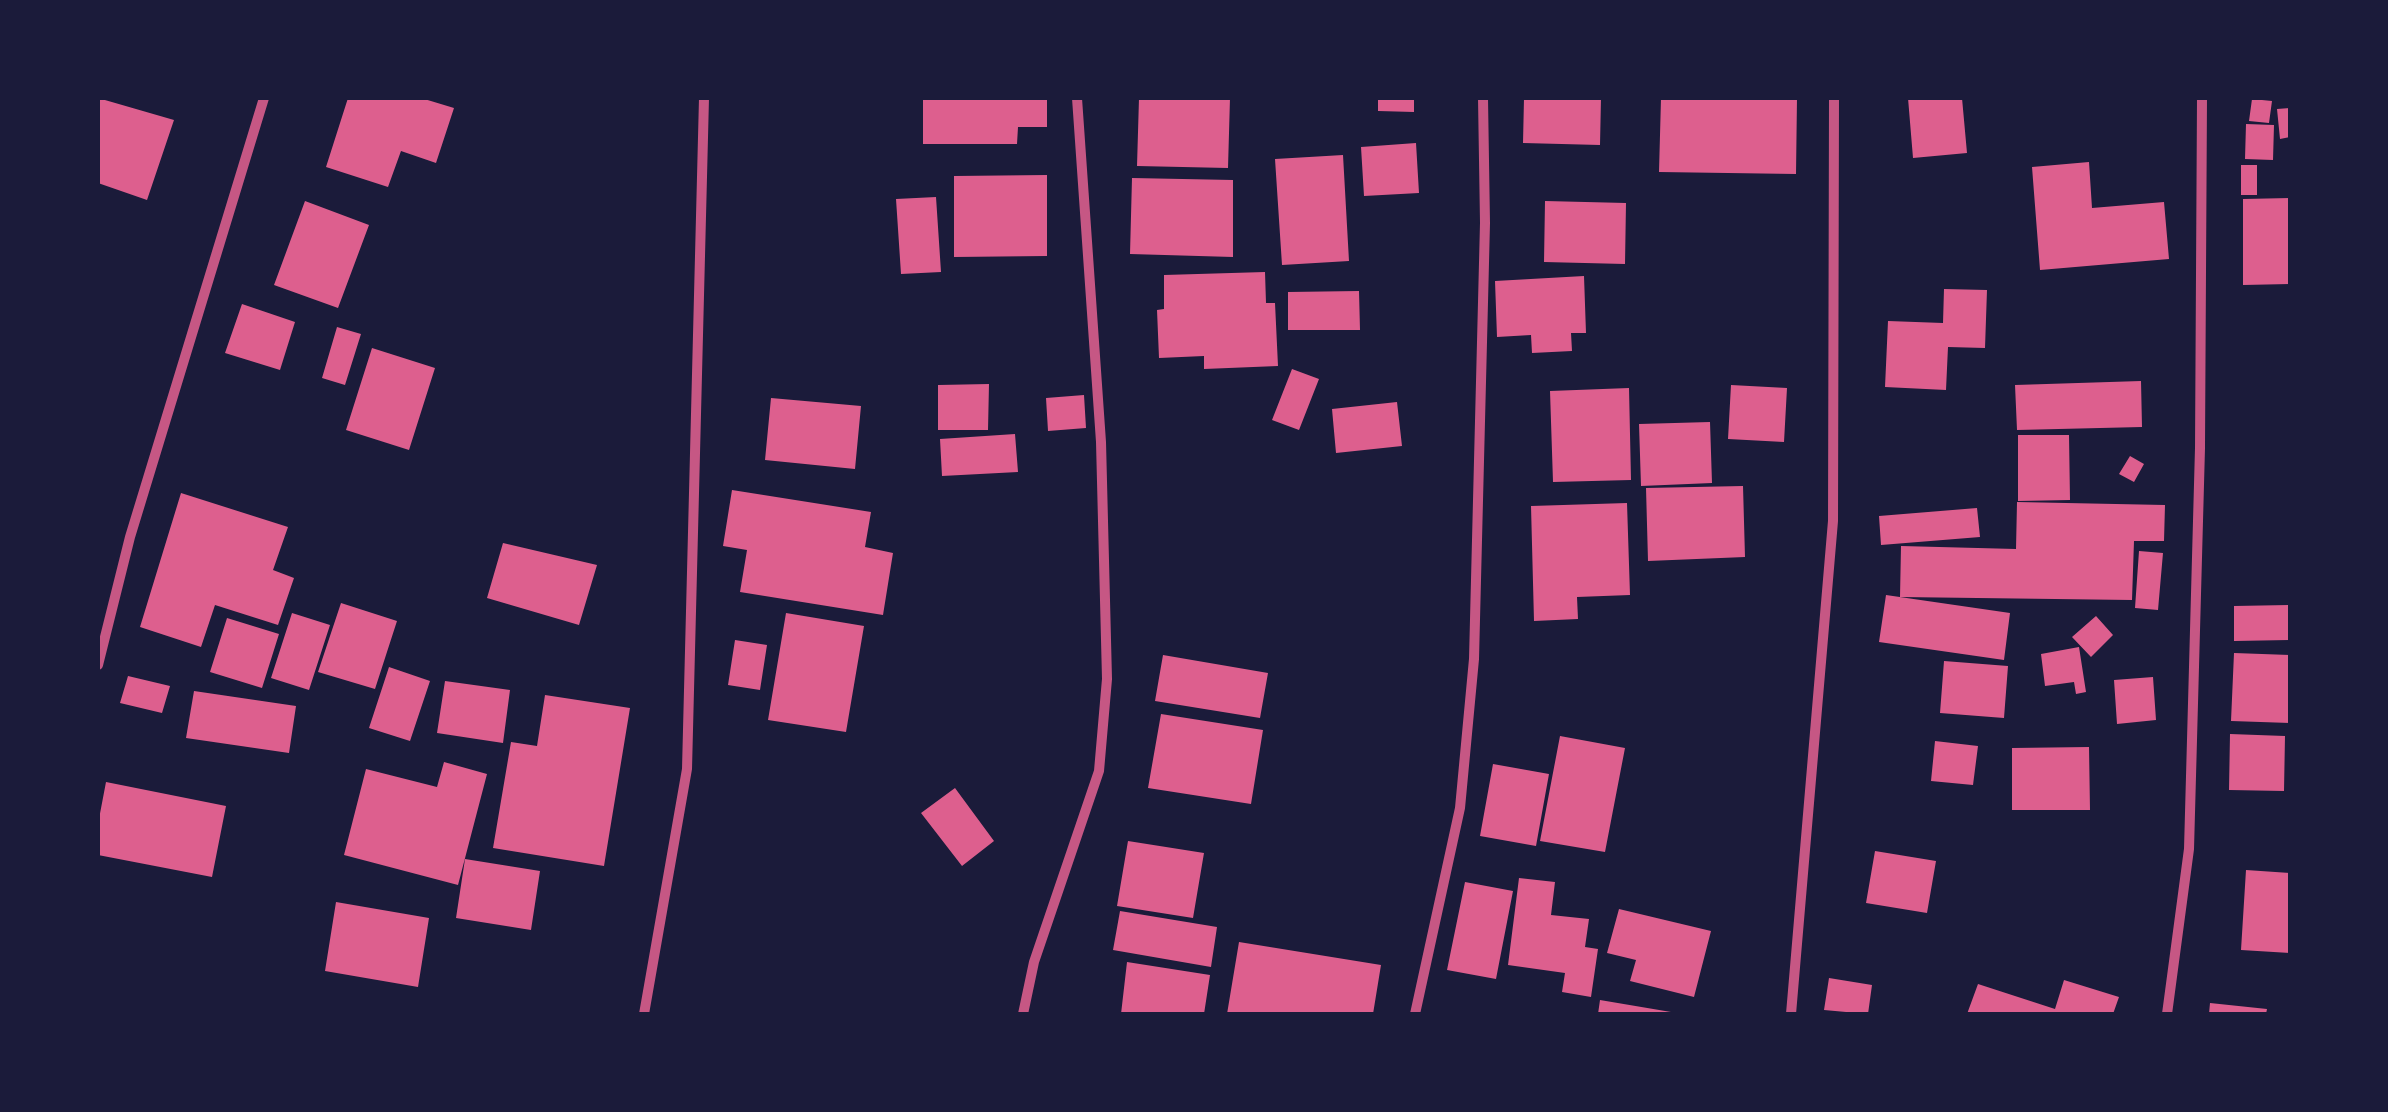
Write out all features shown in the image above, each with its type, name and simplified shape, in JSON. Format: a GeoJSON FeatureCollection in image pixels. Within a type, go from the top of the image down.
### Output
{"type":"FeatureCollection","features":[{"type":"Feature","properties":{"kind":"street"},"geometry":{"type":"LineString","coordinates":[[98,664],[130,537],[264,98]]}},
{"type":"Feature","properties":{"kind":"street"},"geometry":{"type":"LineString","coordinates":[[644,1014],[687,769],[704,98]]}},
{"type":"Feature","properties":{"kind":"street"},"geometry":{"type":"LineString","coordinates":[[1023,1014],[1034,962],[1099,771],[1108,679],[1102,442],[1076,98]]}},
{"type":"Feature","properties":{"kind":"street"},"geometry":{"type":"LineString","coordinates":[[1415,1014],[1460,808],[1474,659],[1485,241],[1484,98]]}},
{"type":"Feature","properties":{"kind":"street"},"geometry":{"type":"LineString","coordinates":[[1791,1014],[1834,521],[1834,98]]}},
{"type":"Feature","properties":{"kind":"street"},"geometry":{"type":"LineString","coordinates":[[2167,1014],[2188,849],[2200,448],[2202,98]]}},
{"type":"Feature","properties":{"kind":"building"},"geometry":{"type":"Polygon","coordinates":[[[98,98],[174,120],[147,200],[98,183],[98,98]]]}},
{"type":"Feature","properties":{"kind":"building"},"geometry":{"type":"Polygon","coordinates":[[[348,98],[421,98],[454,108],[436,163],[401,151],[388,187],[326,167],[348,98]]]}},
{"type":"Feature","properties":{"kind":"building"},"geometry":{"type":"Polygon","coordinates":[[[923,98],[1047,98],[1047,127],[1018,127],[1017,144],[923,144],[923,98]]]}},
{"type":"Feature","properties":{"kind":"building"},"geometry":{"type":"Polygon","coordinates":[[[1139,98],[1230,98],[1228,168],[1137,166],[1139,98]]]}},
{"type":"Feature","properties":{"kind":"building"},"geometry":{"type":"Polygon","coordinates":[[[1378,98],[1414,98],[1414,112],[1378,111],[1378,98]]]}},
{"type":"Feature","properties":{"kind":"building"},"geometry":{"type":"Polygon","coordinates":[[[1524,98],[1601,98],[1600,145],[1523,143],[1524,98]]]}},
{"type":"Feature","properties":{"kind":"building"},"geometry":{"type":"Polygon","coordinates":[[[1661,98],[1797,98],[1796,174],[1659,172],[1661,98]]]}},
{"type":"Feature","properties":{"kind":"building"},"geometry":{"type":"Polygon","coordinates":[[[1908,98],[1962,98],[1967,153],[1913,158],[1908,98]]]}},
{"type":"Feature","properties":{"kind":"building"},"geometry":{"type":"Polygon","coordinates":[[[2252,99],[2272,101],[2269,123],[2249,121],[2252,99]]]}},
{"type":"Feature","properties":{"kind":"building"},"geometry":{"type":"Polygon","coordinates":[[[2290,108],[2290,137],[2280,139],[2277,109],[2290,108]]]}},
{"type":"Feature","properties":{"kind":"building"},"geometry":{"type":"Polygon","coordinates":[[[2246,124],[2274,125],[2273,160],[2245,159],[2246,124]]]}},
{"type":"Feature","properties":{"kind":"building"},"geometry":{"type":"Polygon","coordinates":[[[1416,143],[1419,193],[1364,196],[1361,147],[1416,143]]]}},
{"type":"Feature","properties":{"kind":"building"},"geometry":{"type":"Polygon","coordinates":[[[1343,155],[1349,261],[1282,265],[1275,159],[1343,155]]]}},
{"type":"Feature","properties":{"kind":"building"},"geometry":{"type":"Polygon","coordinates":[[[2089,162],[2092,208],[2164,202],[2169,259],[2040,270],[2032,167],[2089,162]]]}},
{"type":"Feature","properties":{"kind":"building"},"geometry":{"type":"Polygon","coordinates":[[[2241,165],[2257,165],[2257,195],[2241,195],[2241,165]]]}},
{"type":"Feature","properties":{"kind":"building"},"geometry":{"type":"Polygon","coordinates":[[[1047,175],[1047,256],[954,257],[954,176],[1047,175]]]}},
{"type":"Feature","properties":{"kind":"building"},"geometry":{"type":"Polygon","coordinates":[[[1132,178],[1233,180],[1233,257],[1130,254],[1132,178]]]}},
{"type":"Feature","properties":{"kind":"building"},"geometry":{"type":"Polygon","coordinates":[[[936,197],[941,272],[901,274],[896,199],[936,197]]]}},
{"type":"Feature","properties":{"kind":"building"},"geometry":{"type":"Polygon","coordinates":[[[2290,198],[2290,284],[2243,285],[2243,199],[2290,198]]]}},
{"type":"Feature","properties":{"kind":"building"},"geometry":{"type":"Polygon","coordinates":[[[305,201],[369,225],[338,308],[274,285],[305,201]]]}},
{"type":"Feature","properties":{"kind":"building"},"geometry":{"type":"Polygon","coordinates":[[[1545,201],[1626,203],[1625,264],[1544,262],[1545,201]]]}},
{"type":"Feature","properties":{"kind":"building"},"geometry":{"type":"Polygon","coordinates":[[[1265,272],[1266,303],[1275,303],[1278,366],[1204,369],[1204,356],[1159,358],[1157,310],[1164,309],[1164,275],[1265,272]]]}},
{"type":"Feature","properties":{"kind":"building"},"geometry":{"type":"Polygon","coordinates":[[[1584,276],[1586,333],[1571,333],[1572,351],[1532,353],[1531,335],[1497,337],[1495,281],[1584,276]]]}},
{"type":"Feature","properties":{"kind":"building"},"geometry":{"type":"Polygon","coordinates":[[[1944,289],[1987,290],[1985,348],[1948,347],[1946,390],[1885,387],[1888,321],[1943,323],[1944,289]]]}},
{"type":"Feature","properties":{"kind":"building"},"geometry":{"type":"Polygon","coordinates":[[[1359,291],[1360,330],[1288,330],[1288,292],[1359,291]]]}},
{"type":"Feature","properties":{"kind":"building"},"geometry":{"type":"Polygon","coordinates":[[[242,304],[295,322],[280,370],[225,353],[242,304]]]}},
{"type":"Feature","properties":{"kind":"building"},"geometry":{"type":"Polygon","coordinates":[[[337,327],[361,334],[345,385],[322,378],[337,327]]]}},
{"type":"Feature","properties":{"kind":"building"},"geometry":{"type":"Polygon","coordinates":[[[372,348],[435,368],[409,450],[346,430],[372,348]]]}},
{"type":"Feature","properties":{"kind":"building"},"geometry":{"type":"Polygon","coordinates":[[[1292,369],[1319,379],[1299,430],[1272,420],[1292,369]]]}},
{"type":"Feature","properties":{"kind":"building"},"geometry":{"type":"Polygon","coordinates":[[[2141,381],[2142,427],[2017,430],[2015,385],[2141,381]]]}},
{"type":"Feature","properties":{"kind":"building"},"geometry":{"type":"Polygon","coordinates":[[[989,384],[988,430],[938,430],[938,385],[989,384]]]}},
{"type":"Feature","properties":{"kind":"building"},"geometry":{"type":"Polygon","coordinates":[[[1731,385],[1787,388],[1784,442],[1728,439],[1731,385]]]}},
{"type":"Feature","properties":{"kind":"building"},"geometry":{"type":"Polygon","coordinates":[[[1629,388],[1631,480],[1553,482],[1550,391],[1629,388]]]}},
{"type":"Feature","properties":{"kind":"building"},"geometry":{"type":"Polygon","coordinates":[[[1084,395],[1086,428],[1048,431],[1046,398],[1084,395]]]}},
{"type":"Feature","properties":{"kind":"building"},"geometry":{"type":"Polygon","coordinates":[[[771,398],[861,406],[855,469],[765,460],[771,398]]]}},
{"type":"Feature","properties":{"kind":"building"},"geometry":{"type":"Polygon","coordinates":[[[1397,402],[1402,446],[1336,453],[1332,409],[1397,402]]]}},
{"type":"Feature","properties":{"kind":"building"},"geometry":{"type":"Polygon","coordinates":[[[1710,422],[1712,483],[1641,486],[1639,424],[1710,422]]]}},
{"type":"Feature","properties":{"kind":"building"},"geometry":{"type":"Polygon","coordinates":[[[1015,434],[1018,472],[942,476],[940,439],[1015,434]]]}},
{"type":"Feature","properties":{"kind":"building"},"geometry":{"type":"Polygon","coordinates":[[[2018,435],[2069,435],[2070,500],[2018,501],[2018,435]]]}},
{"type":"Feature","properties":{"kind":"building"},"geometry":{"type":"Polygon","coordinates":[[[2130,456],[2144,464],[2134,482],[2119,474],[2130,456]]]}},
{"type":"Feature","properties":{"kind":"building"},"geometry":{"type":"Polygon","coordinates":[[[1743,486],[1745,557],[1648,561],[1646,488],[1743,486]]]}},
{"type":"Feature","properties":{"kind":"building"},"geometry":{"type":"Polygon","coordinates":[[[732,490],[871,512],[865,547],[893,553],[883,615],[740,592],[747,550],[723,546],[732,490]]]}},
{"type":"Feature","properties":{"kind":"building"},"geometry":{"type":"Polygon","coordinates":[[[181,493],[288,527],[273,570],[294,578],[278,625],[215,605],[201,647],[140,627],[181,493]]]}},
{"type":"Feature","properties":{"kind":"building"},"geometry":{"type":"Polygon","coordinates":[[[2017,502],[2165,505],[2164,541],[2134,541],[2132,600],[1900,597],[1901,546],[2016,549],[2017,502]]]}},
{"type":"Feature","properties":{"kind":"building"},"geometry":{"type":"Polygon","coordinates":[[[1627,503],[1630,595],[1577,597],[1578,619],[1534,621],[1531,506],[1627,503]]]}},
{"type":"Feature","properties":{"kind":"building"},"geometry":{"type":"Polygon","coordinates":[[[1977,508],[1980,537],[1881,545],[1879,516],[1977,508]]]}},
{"type":"Feature","properties":{"kind":"building"},"geometry":{"type":"Polygon","coordinates":[[[503,543],[597,565],[579,625],[487,598],[503,543]]]}},
{"type":"Feature","properties":{"kind":"building"},"geometry":{"type":"Polygon","coordinates":[[[2139,551],[2163,553],[2158,610],[2135,608],[2139,551]]]}},
{"type":"Feature","properties":{"kind":"building"},"geometry":{"type":"Polygon","coordinates":[[[1886,595],[2010,613],[2004,660],[1879,642],[1886,595]]]}},
{"type":"Feature","properties":{"kind":"building"},"geometry":{"type":"Polygon","coordinates":[[[341,603],[397,621],[375,689],[318,672],[341,603]]]}},
{"type":"Feature","properties":{"kind":"building"},"geometry":{"type":"Polygon","coordinates":[[[2289,605],[2289,640],[2234,641],[2234,606],[2289,605]]]}},
{"type":"Feature","properties":{"kind":"building"},"geometry":{"type":"Polygon","coordinates":[[[292,613],[330,625],[309,690],[271,678],[292,613]]]}},
{"type":"Feature","properties":{"kind":"building"},"geometry":{"type":"Polygon","coordinates":[[[786,613],[864,626],[846,732],[768,720],[786,613]]]}},
{"type":"Feature","properties":{"kind":"building"},"geometry":{"type":"Polygon","coordinates":[[[2096,616],[2113,635],[2091,657],[2072,637],[2096,616]]]}},
{"type":"Feature","properties":{"kind":"building"},"geometry":{"type":"Polygon","coordinates":[[[227,618],[279,634],[262,688],[210,672],[227,618]]]}},
{"type":"Feature","properties":{"kind":"building"},"geometry":{"type":"Polygon","coordinates":[[[735,640],[767,645],[760,690],[728,685],[735,640]]]}},
{"type":"Feature","properties":{"kind":"building"},"geometry":{"type":"Polygon","coordinates":[[[2079,647],[2086,692],[2076,694],[2074,682],[2045,686],[2041,654],[2079,647]]]}},
{"type":"Feature","properties":{"kind":"building"},"geometry":{"type":"Polygon","coordinates":[[[2234,653],[2290,655],[2290,723],[2231,721],[2234,653]]]}},
{"type":"Feature","properties":{"kind":"building"},"geometry":{"type":"Polygon","coordinates":[[[1163,655],[1268,673],[1260,718],[1155,701],[1163,655]]]}},
{"type":"Feature","properties":{"kind":"building"},"geometry":{"type":"Polygon","coordinates":[[[1944,661],[2008,666],[2004,718],[1940,713],[1944,661]]]}},
{"type":"Feature","properties":{"kind":"building"},"geometry":{"type":"Polygon","coordinates":[[[389,667],[430,681],[410,741],[369,728],[389,667]]]}},
{"type":"Feature","properties":{"kind":"building"},"geometry":{"type":"Polygon","coordinates":[[[128,676],[170,686],[162,713],[120,703],[128,676]]]}},
{"type":"Feature","properties":{"kind":"building"},"geometry":{"type":"Polygon","coordinates":[[[2153,677],[2156,720],[2117,724],[2114,680],[2153,677]]]}},
{"type":"Feature","properties":{"kind":"building"},"geometry":{"type":"Polygon","coordinates":[[[445,681],[510,690],[503,743],[437,733],[445,681]]]}},
{"type":"Feature","properties":{"kind":"building"},"geometry":{"type":"Polygon","coordinates":[[[194,691],[296,706],[289,753],[186,738],[194,691]]]}},
{"type":"Feature","properties":{"kind":"building"},"geometry":{"type":"Polygon","coordinates":[[[545,695],[630,708],[604,866],[493,848],[511,742],[537,746],[545,695]]]}},
{"type":"Feature","properties":{"kind":"building"},"geometry":{"type":"Polygon","coordinates":[[[1161,714],[1263,730],[1251,804],[1148,788],[1161,714]]]}},
{"type":"Feature","properties":{"kind":"building"},"geometry":{"type":"Polygon","coordinates":[[[2230,734],[2285,736],[2284,791],[2229,790],[2230,734]]]}},
{"type":"Feature","properties":{"kind":"building"},"geometry":{"type":"Polygon","coordinates":[[[1560,736],[1625,748],[1605,852],[1540,841],[1560,736]]]}},
{"type":"Feature","properties":{"kind":"building"},"geometry":{"type":"Polygon","coordinates":[[[1935,741],[1978,746],[1973,785],[1931,781],[1935,741]]]}},
{"type":"Feature","properties":{"kind":"building"},"geometry":{"type":"Polygon","coordinates":[[[2089,747],[2090,810],[2012,810],[2012,748],[2089,747]]]}},
{"type":"Feature","properties":{"kind":"building"},"geometry":{"type":"Polygon","coordinates":[[[444,762],[487,774],[458,885],[344,855],[366,769],[437,787],[444,762]]]}},
{"type":"Feature","properties":{"kind":"building"},"geometry":{"type":"Polygon","coordinates":[[[1493,764],[1549,774],[1536,846],[1480,836],[1493,764]]]}},
{"type":"Feature","properties":{"kind":"building"},"geometry":{"type":"Polygon","coordinates":[[[106,782],[226,806],[212,877],[98,855],[98,824],[106,782]]]}},
{"type":"Feature","properties":{"kind":"building"},"geometry":{"type":"Polygon","coordinates":[[[955,788],[994,841],[962,866],[921,813],[955,788]]]}},
{"type":"Feature","properties":{"kind":"building"},"geometry":{"type":"Polygon","coordinates":[[[1128,841],[1204,853],[1193,918],[1117,906],[1128,841]]]}},
{"type":"Feature","properties":{"kind":"building"},"geometry":{"type":"Polygon","coordinates":[[[1875,851],[1936,861],[1927,913],[1866,903],[1875,851]]]}},
{"type":"Feature","properties":{"kind":"building"},"geometry":{"type":"Polygon","coordinates":[[[465,859],[540,871],[531,930],[456,918],[465,859]]]}},
{"type":"Feature","properties":{"kind":"building"},"geometry":{"type":"Polygon","coordinates":[[[2246,870],[2290,873],[2290,953],[2241,950],[2246,870]]]}},
{"type":"Feature","properties":{"kind":"building"},"geometry":{"type":"Polygon","coordinates":[[[1519,878],[1555,882],[1551,915],[1589,919],[1585,947],[1598,949],[1591,997],[1562,992],[1565,973],[1508,965],[1519,878]]]}},
{"type":"Feature","properties":{"kind":"building"},"geometry":{"type":"Polygon","coordinates":[[[1465,882],[1513,891],[1496,979],[1447,970],[1465,882]]]}},
{"type":"Feature","properties":{"kind":"building"},"geometry":{"type":"Polygon","coordinates":[[[336,902],[429,918],[418,987],[325,971],[336,902]]]}},
{"type":"Feature","properties":{"kind":"building"},"geometry":{"type":"Polygon","coordinates":[[[1619,909],[1711,931],[1694,997],[1630,981],[1636,960],[1607,953],[1619,909]]]}},
{"type":"Feature","properties":{"kind":"building"},"geometry":{"type":"Polygon","coordinates":[[[1120,911],[1217,927],[1211,967],[1113,950],[1120,911]]]}},
{"type":"Feature","properties":{"kind":"building"},"geometry":{"type":"Polygon","coordinates":[[[1239,942],[1381,965],[1373,1014],[1227,1014],[1239,942]]]}},
{"type":"Feature","properties":{"kind":"building"},"geometry":{"type":"Polygon","coordinates":[[[1127,962],[1210,975],[1204,1014],[1121,1014],[1127,962]]]}},
{"type":"Feature","properties":{"kind":"building"},"geometry":{"type":"Polygon","coordinates":[[[1829,978],[1872,985],[1868,1014],[1824,1010],[1829,978]]]}},
{"type":"Feature","properties":{"kind":"building"},"geometry":{"type":"Polygon","coordinates":[[[2064,980],[2119,997],[2113,1014],[1967,1014],[1978,984],[2055,1009],[2064,980]]]}},
{"type":"Feature","properties":{"kind":"building"},"geometry":{"type":"Polygon","coordinates":[[[1600,1000],[1671,1012],[1671,1014],[1598,1014],[1600,1000]]]}},
{"type":"Feature","properties":{"kind":"building"},"geometry":{"type":"Polygon","coordinates":[[[2210,1003],[2267,1009],[2266,1014],[2209,1014],[2210,1003]]]}}]}
